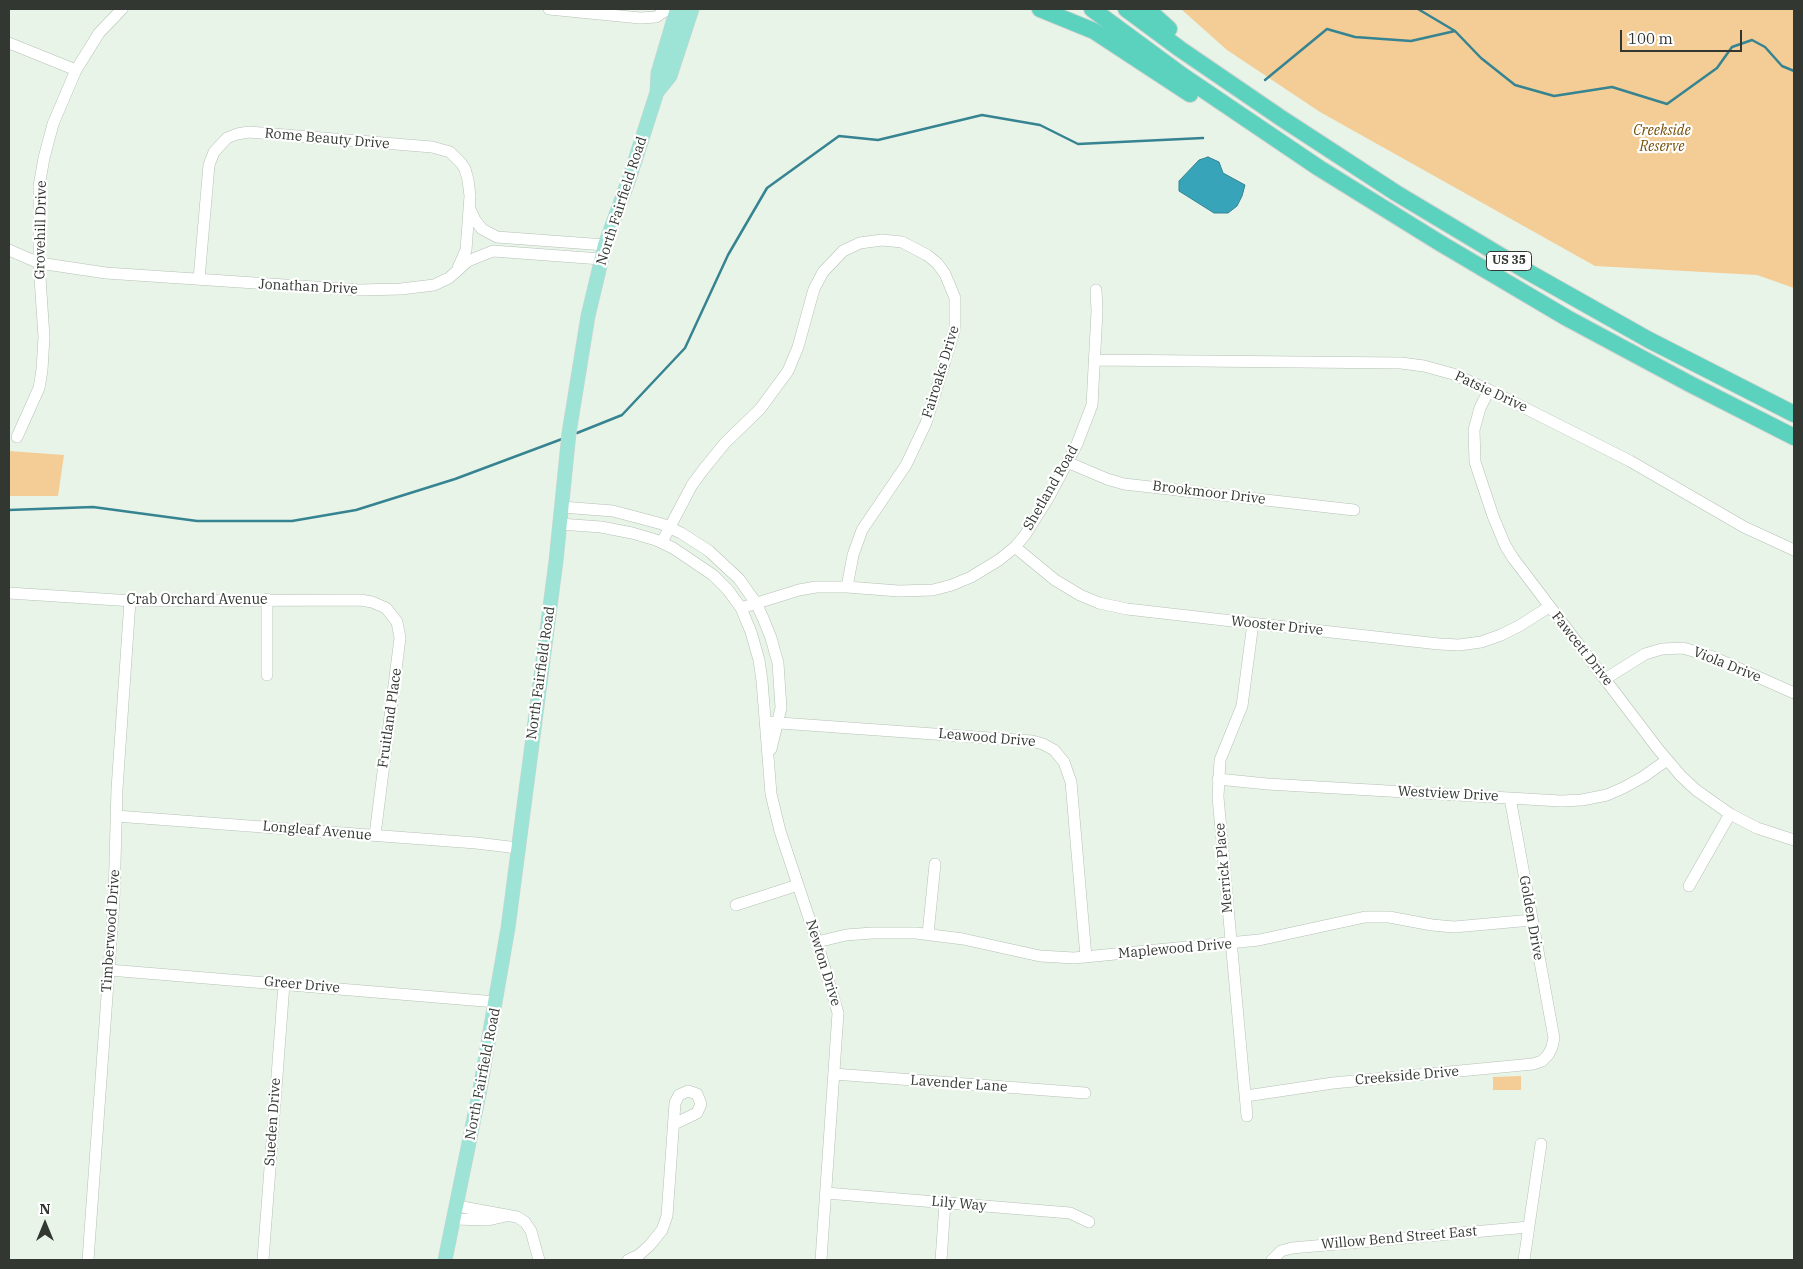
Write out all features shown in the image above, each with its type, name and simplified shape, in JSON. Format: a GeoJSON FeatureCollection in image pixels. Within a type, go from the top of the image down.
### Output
{"type":"FeatureCollection","features":[{"type":"Feature","properties":{"kind":"highway"},"geometry":{"type":"LineString","coordinates":[[1040,9],[1094,31],[1251,134],[1319,168]]}},
{"type":"Feature","properties":{"kind":"highway","name":"US 35"},"geometry":{"type":"LineString","coordinates":[[1092,9],[1183,76],[1319,168],[1440,243],[1567,318],[1794,437]]}},
{"type":"Feature","properties":{"kind":"highway","name":"US 35"},"geometry":{"type":"LineString","coordinates":[[1126,9],[1180,49],[1396,194],[1649,340],[1794,414]]}},
{"type":"Feature","properties":{"kind":"highway"},"geometry":{"type":"LineString","coordinates":[[1147,9],[1237,88]]}},
{"type":"Feature","properties":{"kind":"main road","name":"North Fairfield Road"},"geometry":{"type":"LineString","coordinates":[[658,92],[658,73],[677,9]]}},
{"type":"Feature","properties":{"kind":"main road","name":"North Fairfield Road"},"geometry":{"type":"LineString","coordinates":[[445,1260],[456,1213],[508,928],[560,524],[569,433],[588,316],[605,245],[658,92],[670,76],[692,9]]}},
{"type":"Feature","properties":{"kind":"street","name":"Grovehill Drive"},"geometry":{"type":"LineString","coordinates":[[18,437],[39,388],[42,370],[44,337],[39,263],[39,186],[44,158],[53,124],[76,70],[100,33],[122,9]]}},
{"type":"Feature","properties":{"kind":"street"},"geometry":{"type":"LineString","coordinates":[[556,9],[640,18],[656,17],[668,9]]}},
{"type":"Feature","properties":{"kind":"street"},"geometry":{"type":"LineString","coordinates":[[9,43],[76,70]]}},
{"type":"Feature","properties":{"kind":"street","name":"Rome Beauty Drive"},"geometry":{"type":"LineString","coordinates":[[199,279],[209,165],[219,145],[237,134],[249,132],[443,150],[456,157],[465,169],[470,205],[466,250],[457,269]]}},
{"type":"Feature","properties":{"kind":"street"},"geometry":{"type":"LineString","coordinates":[[470,205],[472,215],[478,225],[497,237],[605,245]]}},
{"type":"Feature","properties":{"kind":"street","name":"Fairoaks Drive"},"geometry":{"type":"LineString","coordinates":[[662,542],[702,470],[725,443],[760,409],[788,371],[798,347],[814,289],[823,272],[839,254],[849,247],[860,243],[882,240],[902,242],[927,255],[937,263],[945,274],[955,298],[956,328],[923,430],[906,465],[862,530],[853,555],[846,587]]}},
{"type":"Feature","properties":{"kind":"street","name":"Jonathan Drive"},"geometry":{"type":"LineString","coordinates":[[9,250],[39,263],[106,273],[328,289],[401,289],[438,284],[449,278],[457,269],[474,258],[493,251],[601,259]]}},
{"type":"Feature","properties":{"kind":"street","name":"Shetland Road"},"geometry":{"type":"LineString","coordinates":[[740,608],[816,587],[899,591],[933,590],[971,577],[1015,547],[1040,512],[1081,436],[1092,405],[1096,290]]}},
{"type":"Feature","properties":{"kind":"street","name":"Patsie Drive"},"geometry":{"type":"LineString","coordinates":[[1095,360],[1401,363],[1424,366],[1453,374],[1489,390],[1630,461],[1744,527],[1794,550]]}},
{"type":"Feature","properties":{"kind":"street","name":"Fawcett Drive"},"geometry":{"type":"LineString","coordinates":[[1489,390],[1475,423],[1473,444],[1475,462],[1505,545],[1549,606],[1668,760],[1696,790],[1730,814],[1758,828],[1794,840]]}},
{"type":"Feature","properties":{"kind":"street","name":"Brookmoor Drive"},"geometry":{"type":"LineString","coordinates":[[1067,462],[1124,484],[1354,510]]}},
{"type":"Feature","properties":{"kind":"street","name":"Newton Drive"},"geometry":{"type":"LineString","coordinates":[[562,507],[613,512],[647,519],[670,527],[695,541],[718,558],[739,579],[756,603],[771,638],[778,663],[781,708],[769,761]]}},
{"type":"Feature","properties":{"kind":"street","name":"Newton Drive"},"geometry":{"type":"LineString","coordinates":[[560,524],[632,533],[662,542],[713,575],[728,590],[740,608],[751,632],[759,660],[771,794],[780,831],[817,942],[838,1013],[821,1260]]}},
{"type":"Feature","properties":{"kind":"street","name":"Wooster Drive"},"geometry":{"type":"LineString","coordinates":[[1015,547],[1062,584],[1080,595],[1099,603],[1127,609],[1253,624],[1459,645],[1481,642],[1501,635],[1520,626],[1549,606]]}},
{"type":"Feature","properties":{"kind":"street","name":"Crab Orchard Avenue"},"geometry":{"type":"LineString","coordinates":[[9,593],[130,601],[360,600],[384,606]]}},
{"type":"Feature","properties":{"kind":"street"},"geometry":{"type":"LineString","coordinates":[[267,675],[268,599]]}},
{"type":"Feature","properties":{"kind":"street","name":"Timberwood Drive"},"geometry":{"type":"LineString","coordinates":[[88,1260],[115,877],[116,816],[130,601]]}},
{"type":"Feature","properties":{"kind":"street","name":"Fruitland Place"},"geometry":{"type":"LineString","coordinates":[[375,835],[400,638],[397,622],[392,613],[384,606]]}},
{"type":"Feature","properties":{"kind":"street","name":"Merrick Place"},"geometry":{"type":"LineString","coordinates":[[1247,1116],[1218,807],[1218,780],[1220,760],[1242,706],[1253,624]]}},
{"type":"Feature","properties":{"kind":"street","name":"Viola Drive"},"geometry":{"type":"LineString","coordinates":[[1605,679],[1645,654],[1662,649],[1683,648],[1713,657],[1794,693]]}},
{"type":"Feature","properties":{"kind":"street","name":"Leawood Drive"},"geometry":{"type":"LineString","coordinates":[[766,722],[1032,741],[1054,750],[1064,762],[1071,782],[1086,957]]}},
{"type":"Feature","properties":{"kind":"street","name":"Westview Drive"},"geometry":{"type":"LineString","coordinates":[[1218,780],[1562,801],[1598,797],[1623,788],[1668,760]]}},
{"type":"Feature","properties":{"kind":"street","name":"Golden Drive"},"geometry":{"type":"LineString","coordinates":[[1510,798],[1554,1038]]}},
{"type":"Feature","properties":{"kind":"street"},"geometry":{"type":"LineString","coordinates":[[1689,886],[1730,814]]}},
{"type":"Feature","properties":{"kind":"street","name":"Longleaf Avenue"},"geometry":{"type":"LineString","coordinates":[[116,816],[476,843],[518,848]]}},
{"type":"Feature","properties":{"kind":"street"},"geometry":{"type":"LineString","coordinates":[[928,934],[935,864]]}},
{"type":"Feature","properties":{"kind":"street"},"geometry":{"type":"LineString","coordinates":[[736,905],[798,885]]}},
{"type":"Feature","properties":{"kind":"street","name":"Maplewood Drive"},"geometry":{"type":"LineString","coordinates":[[817,942],[846,935],[872,933],[928,934],[963,939],[1040,956],[1086,957],[1231,944],[1274,937],[1365,917],[1389,917],[1454,927],[1532,920]]}},
{"type":"Feature","properties":{"kind":"street","name":"Greer Drive"},"geometry":{"type":"LineString","coordinates":[[108,970],[496,1002]]}},
{"type":"Feature","properties":{"kind":"street","name":"Sueden Drive"},"geometry":{"type":"LineString","coordinates":[[263,1260],[284,984]]}},
{"type":"Feature","properties":{"kind":"street","name":"Creekside Drive"},"geometry":{"type":"LineString","coordinates":[[1246,1096],[1342,1082],[1533,1064],[1542,1061],[1548,1055],[1554,1038]]}},
{"type":"Feature","properties":{"kind":"street","name":"Lavender Lane"},"geometry":{"type":"LineString","coordinates":[[834,1074],[1085,1093]]}},
{"type":"Feature","properties":{"kind":"street"},"geometry":{"type":"LineString","coordinates":[[628,1260],[639,1255],[650,1245],[662,1230],[667,1216],[674,1124]]}},
{"type":"Feature","properties":{"kind":"street"},"geometry":{"type":"LineString","coordinates":[[1524,1260],[1542,1144]]}},
{"type":"Feature","properties":{"kind":"street","name":"Lily Way"},"geometry":{"type":"LineString","coordinates":[[826,1192],[945,1204],[1070,1213],[1089,1222]]}},
{"type":"Feature","properties":{"kind":"street"},"geometry":{"type":"LineString","coordinates":[[941,1260],[945,1204]]}},
{"type":"Feature","properties":{"kind":"street"},"geometry":{"type":"LineString","coordinates":[[456,1213],[488,1220],[508,1215],[517,1217],[525,1222],[531,1231],[539,1260]]}},
{"type":"Feature","properties":{"kind":"street","name":"Willow Bend Street East"},"geometry":{"type":"LineString","coordinates":[[1273,1260],[1281,1251],[1292,1248],[1529,1227]]}},
{"type":"Feature","properties":{"kind":"green space","name":"Creekside Reserve"},"geometry":{"type":"Polygon","coordinates":[[[1181,9],[1794,9],[1794,288],[1757,275],[1595,266],[1320,112],[1227,50],[1181,9]]]}},
{"type":"Feature","properties":{"kind":"green space"},"geometry":{"type":"Polygon","coordinates":[[[9,451],[64,455],[58,496],[9,496],[9,451]]]}},
{"type":"Feature","properties":{"kind":"green space"},"geometry":{"type":"Polygon","coordinates":[[[1521,1076],[1521,1090],[1493,1090],[1493,1077],[1521,1076]]]}},
{"type":"Feature","properties":{"kind":"water"},"geometry":{"type":"Polygon","coordinates":[[[1208,157],[1219,162],[1223,173],[1245,185],[1237,206],[1228,213],[1214,213],[1179,191],[1179,181],[1199,160],[1208,157]]]}},
{"type":"Feature","properties":{"kind":"waterway"},"geometry":{"type":"LineString","coordinates":[[1418,9],[1455,31],[1481,58],[1515,85],[1554,96],[1612,87],[1667,104],[1717,68],[1732,47],[1752,40],[1765,47],[1782,66],[1794,71]]}},
{"type":"Feature","properties":{"kind":"waterway"},"geometry":{"type":"LineString","coordinates":[[1265,80],[1327,29],[1355,37],[1411,41],[1455,31]]}},
{"type":"Feature","properties":{"kind":"waterway"},"geometry":{"type":"LineString","coordinates":[[577,433],[622,415],[685,348],[728,255],[767,188],[839,136],[878,140],[982,115],[1040,125],[1078,144],[1203,138]]}},
{"type":"Feature","properties":{"kind":"waterway"},"geometry":{"type":"LineString","coordinates":[[9,510],[93,507],[197,521],[292,521],[356,510],[455,479],[562,439]]}}]}
